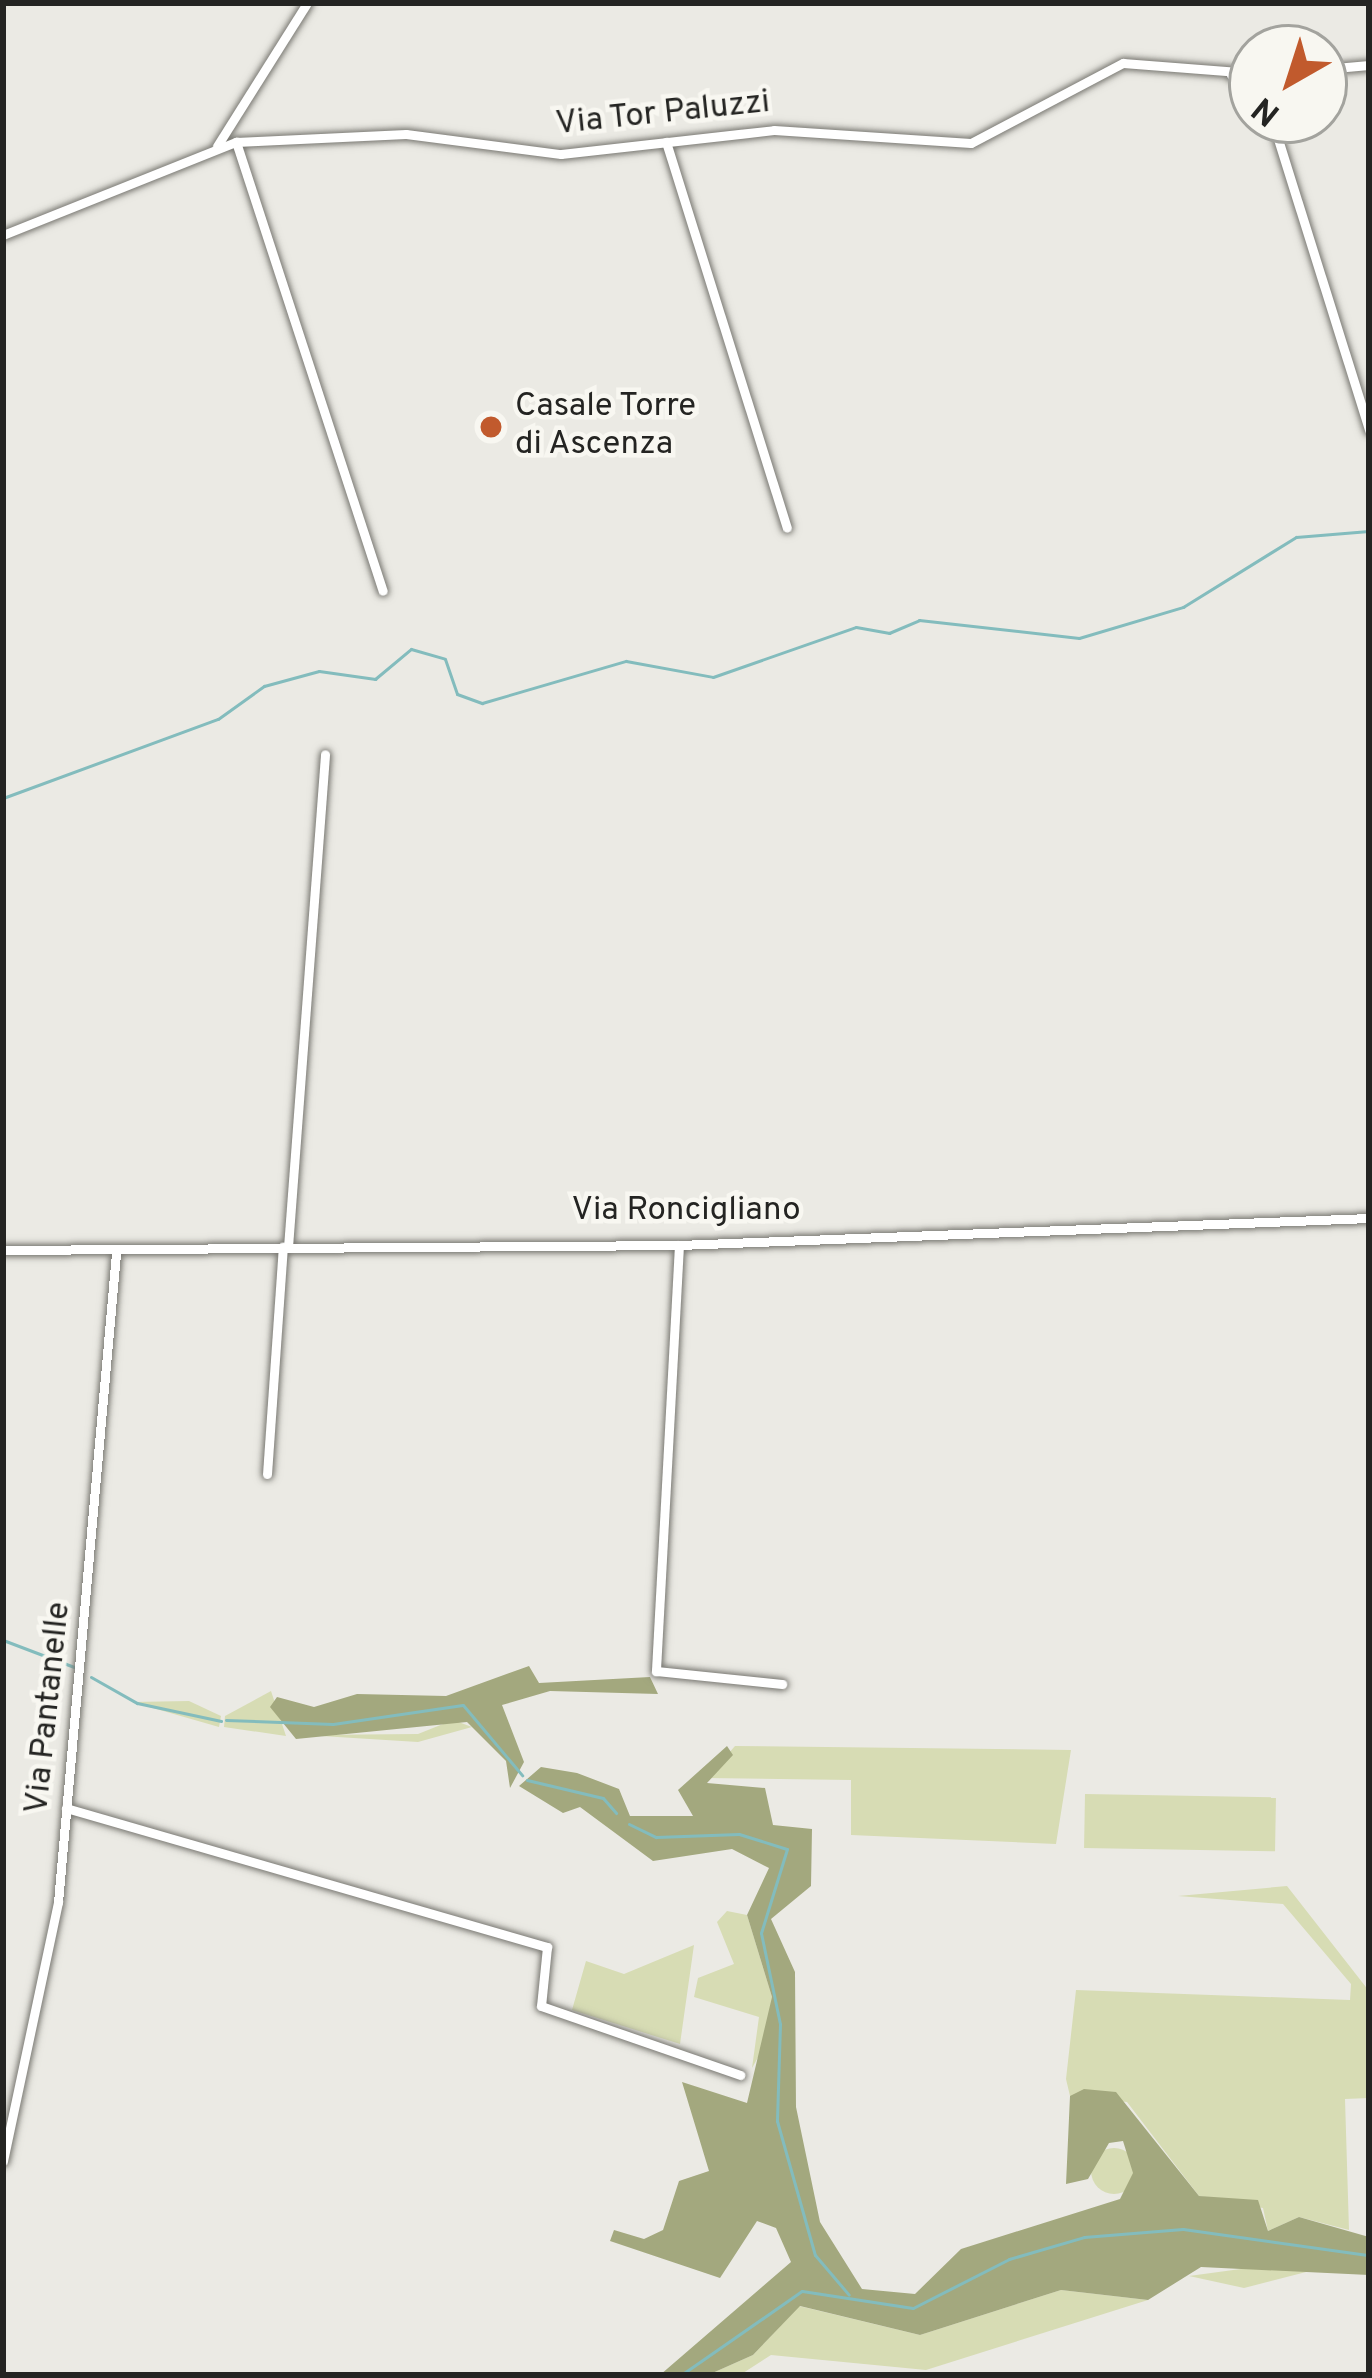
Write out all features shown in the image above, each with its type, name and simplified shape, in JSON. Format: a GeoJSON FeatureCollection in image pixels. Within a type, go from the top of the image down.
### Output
{"type":"FeatureCollection","features":[{"type":"Feature","properties":{"kind":"street"},"geometry":{"type":"LineString","coordinates":[[217,146],[307,3]]}},
{"type":"Feature","properties":{"kind":"street","name":"Via Tor Paluzzi"},"geometry":{"type":"LineString","coordinates":[[3,235],[236,142],[406,134],[561,154],[774,130],[977,142],[1123,62],[1226,73]]}},
{"type":"Feature","properties":{"kind":"street"},"geometry":{"type":"LineString","coordinates":[[236,142],[382,591]]}},
{"type":"Feature","properties":{"kind":"street"},"geometry":{"type":"LineString","coordinates":[[666,142],[787,527]]}},
{"type":"Feature","properties":{"kind":"street"},"geometry":{"type":"LineString","coordinates":[[1279,144],[1369,430]]}},
{"type":"Feature","properties":{"kind":"street"},"geometry":{"type":"LineString","coordinates":[[267,1474],[325,754]]}},
{"type":"Feature","properties":{"kind":"street","name":"Via Roncigliano"},"geometry":{"type":"LineString","coordinates":[[3,1250],[116,1254],[286,1247],[680,1245],[1369,1218]]}},
{"type":"Feature","properties":{"kind":"street"},"geometry":{"type":"LineString","coordinates":[[680,1245],[656,1671],[782,1684]]}},
{"type":"Feature","properties":{"kind":"street","name":"Via Pantanelle"},"geometry":{"type":"LineString","coordinates":[[3,2162],[49,1959],[67,1808],[116,1254]]}},
{"type":"Feature","properties":{"kind":"street"},"geometry":{"type":"LineString","coordinates":[[67,1808],[547,1947],[541,2006],[740,2074]]}},
{"type":"Feature","properties":{"kind":"green space"},"geometry":{"type":"Polygon","coordinates":[[[529,1666],[539,1683],[650,1677],[658,1694],[550,1691],[502,1705],[524,1762],[510,1788],[506,1761],[467,1722],[296,1739],[270,1707],[277,1697],[314,1707],[357,1694],[446,1696],[529,1666]]]}},
{"type":"Feature","properties":{"kind":"green space"},"geometry":{"type":"Polygon","coordinates":[[[271,1691],[286,1736],[224,1727],[225,1716],[271,1691]]]}},
{"type":"Feature","properties":{"kind":"green space"},"geometry":{"type":"Polygon","coordinates":[[[189,1701],[221,1716],[219,1727],[132,1702],[189,1701]]]}},
{"type":"Feature","properties":{"kind":"green space"},"geometry":{"type":"Polygon","coordinates":[[[453,1720],[472,1727],[418,1742],[305,1735],[418,1734],[453,1720]]]}},
{"type":"Feature","properties":{"kind":"green space"},"geometry":{"type":"Polygon","coordinates":[[[727,1746],[733,1755],[707,1783],[765,1788],[773,1825],[812,1829],[811,1886],[771,1919],[795,1972],[796,2107],[820,2222],[862,2289],[915,2294],[961,2249],[1120,2199],[1133,2173],[1123,2141],[1109,2143],[1088,2179],[1066,2184],[1070,2096],[1084,2089],[1116,2092],[1199,2196],[1258,2200],[1268,2231],[1299,2217],[1369,2237],[1369,2275],[1201,2267],[1148,2300],[1061,2290],[920,2335],[800,2306],[753,2355],[708,2375],[660,2375],[791,2262],[776,2228],[757,2221],[720,2278],[610,2241],[614,2230],[644,2239],[663,2230],[679,2181],[709,2171],[682,2082],[747,2103],[772,1997],[747,1915],[769,1868],[732,1849],[653,1861],[580,1807],[563,1813],[519,1786],[541,1767],[577,1773],[619,1789],[630,1816],[693,1816],[678,1790],[727,1746]]]}},
{"type":"Feature","properties":{"kind":"green space"},"geometry":{"type":"Polygon","coordinates":[[[735,1746],[1071,1750],[1056,1844],[851,1835],[851,1780],[707,1778],[735,1746]]]}},
{"type":"Feature","properties":{"kind":"green space"},"geometry":{"type":"Polygon","coordinates":[[[1085,1794],[1276,1797],[1275,1851],[1084,1848],[1085,1794]]]}},
{"type":"Feature","properties":{"kind":"green space"},"geometry":{"type":"Polygon","coordinates":[[[1287,1886],[1369,1991],[1369,2098],[1345,2099],[1349,2230],[1299,2217],[1268,2231],[1263,2208],[1199,2196],[1127,2102],[1070,2096],[1066,2079],[1076,1990],[1350,2000],[1351,1984],[1283,1904],[1178,1896],[1287,1886]]]}},
{"type":"Feature","properties":{"kind":"green space"},"geometry":{"type":"Polygon","coordinates":[[[727,1911],[747,1915],[772,1997],[770,2036],[752,2068],[759,2017],[694,1997],[698,1978],[734,1964],[717,1922],[727,1911]]]}},
{"type":"Feature","properties":{"kind":"green space"},"geometry":{"type":"Polygon","coordinates":[[[694,1945],[680,2044],[572,2010],[586,1961],[624,1974],[694,1945]]]}},
{"type":"Feature","properties":{"kind":"green space"},"geometry":{"type":"Polygon","coordinates":[[[1114,2148],[1130,2155],[1137,2171],[1130,2187],[1114,2194],[1098,2187],[1091,2171],[1098,2155],[1114,2148]]]}},
{"type":"Feature","properties":{"kind":"green space"},"geometry":{"type":"Polygon","coordinates":[[[1270,2265],[1310,2271],[1244,2288],[1189,2276],[1270,2265]]]}},
{"type":"Feature","properties":{"kind":"green space"},"geometry":{"type":"Polygon","coordinates":[[[1061,2290],[1148,2300],[926,2370],[771,2355],[740,2375],[708,2375],[753,2355],[799,2306],[920,2335],[1061,2290]]]}},
{"type":"Feature","properties":{"kind":"waterway"},"geometry":{"type":"LineString","coordinates":[[3,798],[218,719],[264,686],[319,671],[375,679],[411,649],[445,659],[457,694],[482,703],[626,661],[713,677],[856,627],[889,633],[919,620],[1079,638],[1183,607],[1296,537],[1369,531]]}},
{"type":"Feature","properties":{"kind":"waterway"},"geometry":{"type":"LineString","coordinates":[[3,1640],[74,1667]]}},
{"type":"Feature","properties":{"kind":"waterway"},"geometry":{"type":"LineString","coordinates":[[91,1677],[137,1703],[221,1721]]}},
{"type":"Feature","properties":{"kind":"waterway"},"geometry":{"type":"LineString","coordinates":[[226,1720],[333,1724],[463,1705],[522,1775]]}},
{"type":"Feature","properties":{"kind":"waterway"},"geometry":{"type":"LineString","coordinates":[[527,1780],[603,1798],[616,1813]]}},
{"type":"Feature","properties":{"kind":"waterway"},"geometry":{"type":"LineString","coordinates":[[629,1824],[656,1837],[739,1834],[787,1849],[761,1933],[780,2024],[777,2121],[815,2255],[849,2295]]}},
{"type":"Feature","properties":{"kind":"waterway"},"geometry":{"type":"LineString","coordinates":[[681,2375],[802,2291],[913,2308],[1009,2259],[1084,2237],[1183,2229],[1369,2255]]}},
{"type":"Feature","properties":{"kind":"place","name":"Casale Torre di Ascenza"},"geometry":{"type":"Point","coordinates":[491,427]}}]}
